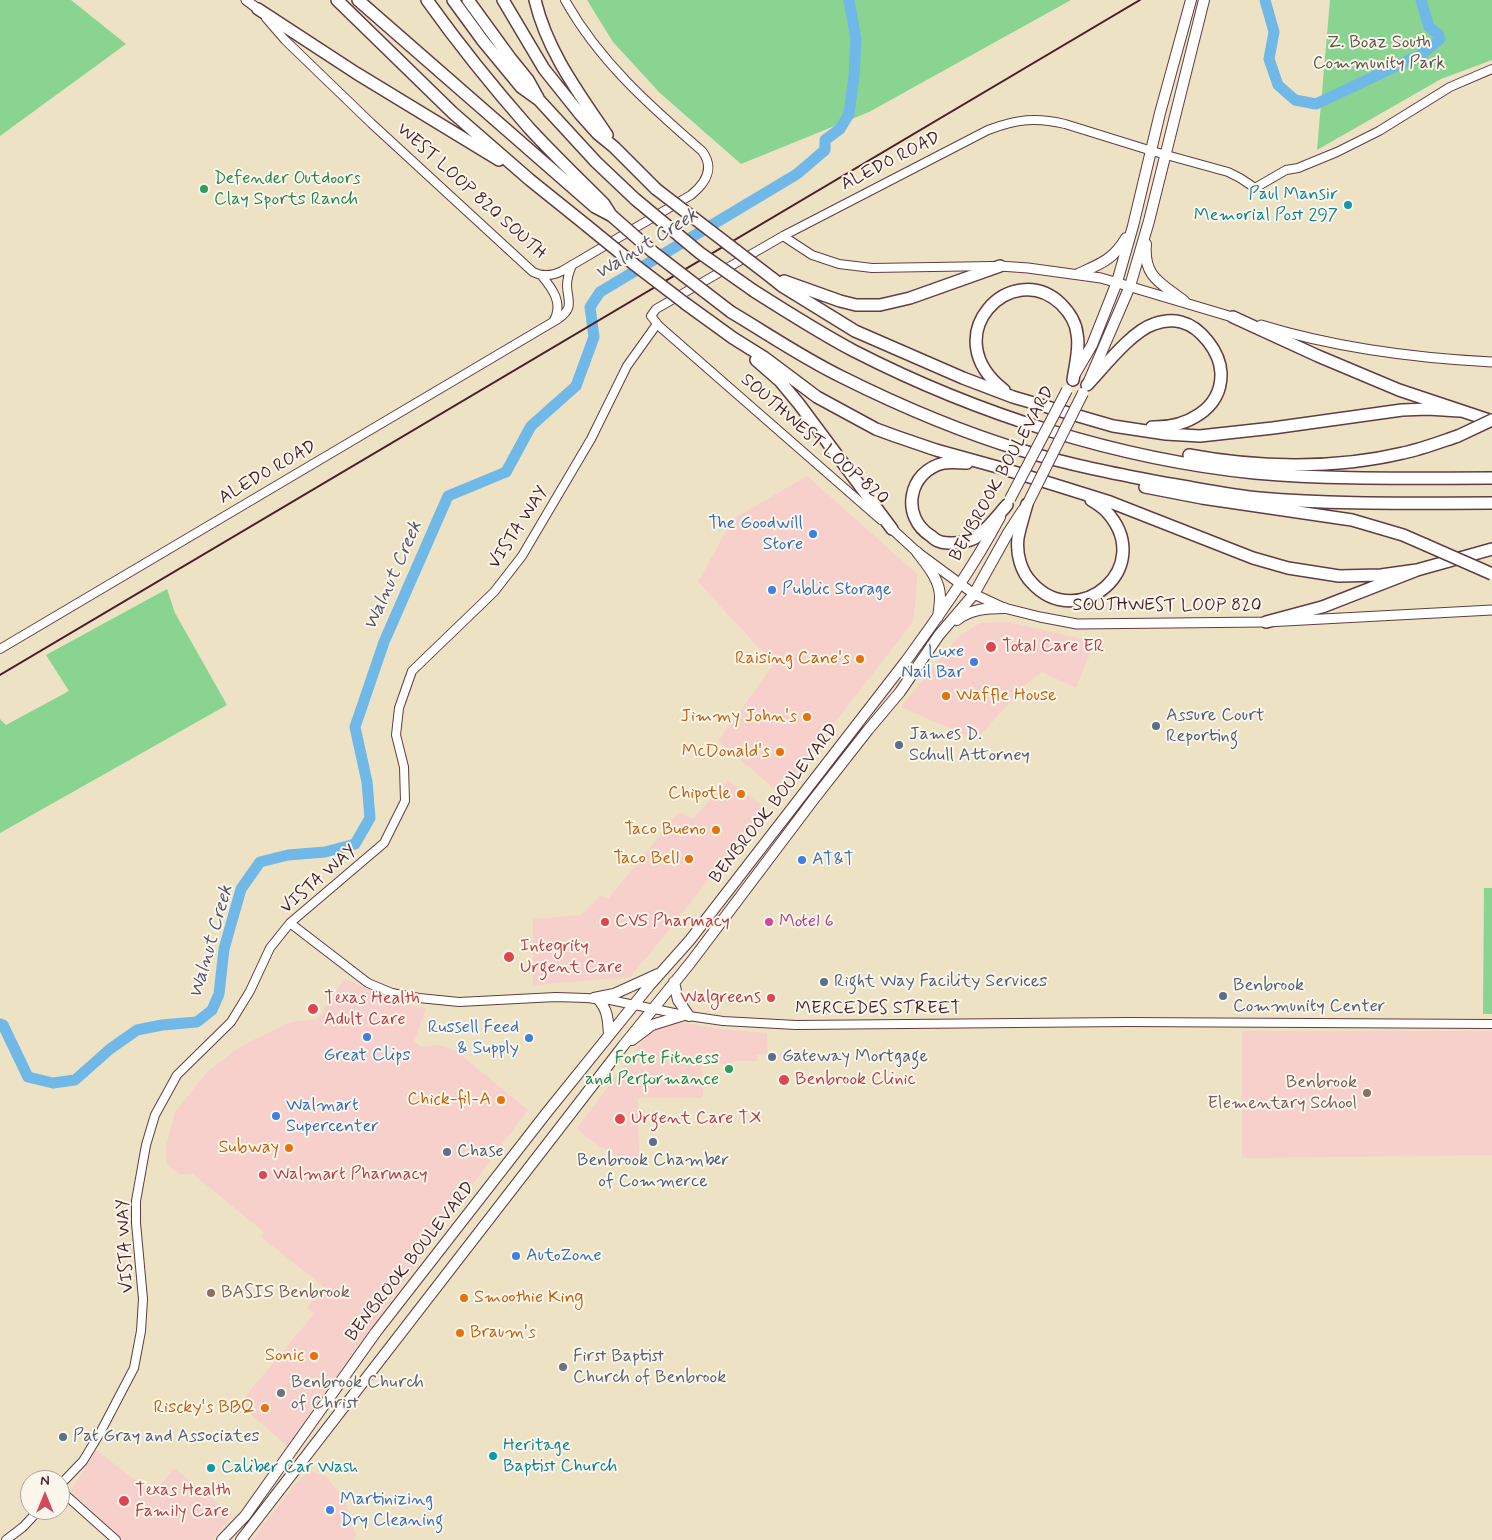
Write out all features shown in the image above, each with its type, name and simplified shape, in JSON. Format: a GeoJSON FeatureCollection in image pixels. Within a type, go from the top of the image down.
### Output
{"type":"FeatureCollection","features":[{"type":"Feature","properties":{"kind":"highway"},"geometry":{"type":"LineString","coordinates":[[337,0],[453,113],[530,180],[635,266],[817,397],[876,429],[936,450],[1141,513],[1253,558],[1288,568],[1339,576],[1380,575],[1417,570]]}},
{"type":"Feature","properties":{"kind":"highway"},"geometry":{"type":"LineString","coordinates":[[358,0],[595,207],[612,216],[653,252],[731,312],[818,365],[920,413],[963,431],[1024,451],[1092,469],[1227,494],[1260,498],[1334,502],[1492,503]]}},
{"type":"Feature","properties":{"kind":"highway"},"geometry":{"type":"LineString","coordinates":[[427,0],[507,103],[604,204],[612,216]]}},
{"type":"Feature","properties":{"kind":"highway"},"geometry":{"type":"LineString","coordinates":[[453,0],[483,41],[521,87],[539,100],[596,162],[635,200],[700,253],[754,291],[814,329],[891,369],[958,399],[1044,428],[1138,454],[1207,467],[1293,476],[1342,478],[1492,478]]}},
{"type":"Feature","properties":{"kind":"highway"},"geometry":{"type":"LineString","coordinates":[[468,0],[528,80],[539,100]]}},
{"type":"Feature","properties":{"kind":"highway"},"geometry":{"type":"LineString","coordinates":[[503,0],[544,69],[580,114],[598,134],[614,147],[656,189],[782,286],[855,331],[958,376],[1013,397],[1113,426],[1166,434],[1200,436],[1402,410],[1428,409],[1459,412]]}},
{"type":"Feature","properties":{"kind":"highway"},"geometry":{"type":"LineString","coordinates":[[535,0],[558,61],[614,147]]}},
{"type":"Feature","properties":{"kind":"highway"},"geometry":{"type":"LineString","coordinates":[[258,9],[356,73],[530,180]]}},
{"type":"Feature","properties":{"kind":"highway"},"geometry":{"type":"LineString","coordinates":[[772,278],[848,303],[880,305],[910,298],[1000,266]]}},
{"type":"Feature","properties":{"kind":"highway"},"geometry":{"type":"LineString","coordinates":[[1013,397],[994,383],[986,374],[977,352],[976,340],[978,325],[984,313],[1006,294],[1018,290],[1046,293],[1058,300],[1067,309],[1074,321],[1078,334],[1070,385]]}},
{"type":"Feature","properties":{"kind":"highway"},"geometry":{"type":"LineString","coordinates":[[1232,317],[1390,387],[1459,412],[1492,420]]}},
{"type":"Feature","properties":{"kind":"highway"},"geometry":{"type":"LineString","coordinates":[[1085,389],[1129,341],[1141,331],[1154,324],[1180,321],[1191,326],[1204,336],[1218,358],[1221,372],[1220,385],[1216,397],[1202,413],[1192,420],[1161,427],[1113,426]]}},
{"type":"Feature","properties":{"kind":"highway"},"geometry":{"type":"LineString","coordinates":[[733,338],[785,387],[892,529]]}},
{"type":"Feature","properties":{"kind":"highway"},"geometry":{"type":"LineString","coordinates":[[1138,454],[1158,450],[1233,462],[1277,464],[1361,460],[1403,453],[1458,436],[1492,420]]}},
{"type":"Feature","properties":{"kind":"highway"},"geometry":{"type":"LineString","coordinates":[[980,462],[944,463],[924,473],[916,484],[912,496],[911,510],[916,523],[923,532],[939,542],[957,543],[974,538],[1008,502]]}},
{"type":"Feature","properties":{"kind":"highway"},"geometry":{"type":"LineString","coordinates":[[1092,469],[1101,478],[1202,498],[1352,520],[1403,535],[1492,574]]}},
{"type":"Feature","properties":{"kind":"highway"},"geometry":{"type":"LineString","coordinates":[[1027,504],[1018,538],[1019,556],[1026,576],[1035,587],[1053,598],[1072,601],[1088,598],[1102,591],[1114,580],[1121,567],[1123,552],[1121,537],[1106,510],[1083,494]]}},
{"type":"Feature","properties":{"kind":"highway"},"geometry":{"type":"LineString","coordinates":[[1266,622],[1322,607],[1417,570],[1492,549]]}},
{"type":"Feature","properties":{"kind":"main road","name":"WEST LOOP 820 SOUTH"},"geometry":{"type":"LineString","coordinates":[[246,0],[258,9]]}},
{"type":"Feature","properties":{"kind":"main road","name":"BENBROOK BOULEVARD"},"geometry":{"type":"LineString","coordinates":[[222,1540],[244,1516],[376,1332],[548,1111],[634,1004],[690,940],[800,799],[938,618],[978,556],[1092,346],[1117,282],[1152,151],[1160,112],[1190,4]]}},
{"type":"Feature","properties":{"kind":"main road","name":"BENBROOK BOULEVARD"},"geometry":{"type":"LineString","coordinates":[[240,1540],[723,920],[868,730],[900,692],[939,635],[974,594],[1008,533],[1027,504],[1085,389],[1130,286],[1149,221],[1204,4]]}},
{"type":"Feature","properties":{"kind":"main road"},"geometry":{"type":"LineString","coordinates":[[1149,221],[1145,254],[1149,270],[1156,279],[1184,301]]}},
{"type":"Feature","properties":{"kind":"main road"},"geometry":{"type":"LineString","coordinates":[[1078,274],[1100,266],[1110,259],[1120,248],[1133,226]]}},
{"type":"Feature","properties":{"kind":"main road"},"geometry":{"type":"LineString","coordinates":[[1000,266],[1101,278],[1184,301],[1232,317],[1337,345],[1397,355],[1492,362]]}},
{"type":"Feature","properties":{"kind":"main road","name":"SOUTHWEST LOOP 820"},"geometry":{"type":"LineString","coordinates":[[892,529],[917,552],[974,594],[1004,608],[1077,624],[1266,622],[1492,610]]}},
{"type":"Feature","properties":{"kind":"main road"},"geometry":{"type":"LineString","coordinates":[[917,552],[931,571],[939,587],[938,618]]}},
{"type":"Feature","properties":{"kind":"main road"},"geometry":{"type":"LineString","coordinates":[[939,635],[962,616],[986,608],[1004,608]]}},
{"type":"Feature","properties":{"kind":"main road"},"geometry":{"type":"LineString","coordinates":[[800,799],[809,806]]}},
{"type":"Feature","properties":{"kind":"main road"},"geometry":{"type":"LineString","coordinates":[[596,998],[614,994],[661,973]]}},
{"type":"Feature","properties":{"kind":"main road"},"geometry":{"type":"LineString","coordinates":[[623,1046],[652,1025],[686,1015],[678,1000],[674,982]]}},
{"type":"Feature","properties":{"kind":"main road"},"geometry":{"type":"LineString","coordinates":[[596,998],[604,1005],[607,1013],[609,1035]]}},
{"type":"Feature","properties":{"kind":"street","name":"WEST LOOP 820 SOUTH"},"geometry":{"type":"LineString","coordinates":[[258,9],[285,40],[384,136],[533,272],[541,275],[552,275],[572,266],[691,195],[703,182],[709,168],[707,159],[702,151],[653,108],[606,59],[582,28],[565,0]]}},
{"type":"Feature","properties":{"kind":"street","name":"ALEDO ROAD"},"geometry":{"type":"LineString","coordinates":[[651,316],[656,309],[783,236],[988,130],[1015,121],[1030,119],[1052,121],[1228,172],[1256,188],[1286,170],[1298,168],[1337,152],[1379,131],[1450,87],[1492,69]]}},
{"type":"Feature","properties":{"kind":"street"},"geometry":{"type":"LineString","coordinates":[[783,236],[812,255],[839,264],[872,268],[1000,266]]}},
{"type":"Feature","properties":{"kind":"street","name":"ALEDO ROAD"},"geometry":{"type":"LineString","coordinates":[[0,649],[552,323],[568,309],[567,282],[572,266]]}},
{"type":"Feature","properties":{"kind":"street"},"geometry":{"type":"LineString","coordinates":[[541,275],[554,291],[558,301],[556,315],[552,323]]}},
{"type":"Feature","properties":{"kind":"street","name":"SOUTHWEST LOOP 820"},"geometry":{"type":"LineString","coordinates":[[651,316],[657,324],[892,529]]}},
{"type":"Feature","properties":{"kind":"street","name":"VISTA WAY"},"geometry":{"type":"LineString","coordinates":[[70,1474],[82,1461],[96,1439],[134,1368],[141,1331],[143,1299],[136,1223],[136,1201],[146,1145],[155,1115],[177,1075],[230,1022],[250,992],[270,948],[290,923],[384,843],[405,801],[404,767],[396,735],[399,708],[412,671],[494,592],[522,556],[591,440],[627,366],[657,324]]}},
{"type":"Feature","properties":{"kind":"street","name":"MERCEDES STREET"},"geometry":{"type":"LineString","coordinates":[[290,923],[368,983],[392,993],[459,1002],[556,996],[596,998],[686,1015],[731,1021],[796,1025],[1126,1022],[1492,1024]]}},
{"type":"Feature","properties":{"kind":"street"},"geometry":{"type":"LineString","coordinates":[[70,1499],[116,1540]]}},
{"type":"Feature","properties":{"kind":"street"},"geometry":{"type":"LineString","coordinates":[[6,1540],[30,1520]]}},
{"type":"Feature","properties":{"kind":"shaded area"},"geometry":{"type":"Polygon","coordinates":[[[807,476],[917,574],[916,596],[913,622],[780,793],[718,741],[774,664],[698,582],[733,519],[807,476]]]}},
{"type":"Feature","properties":{"kind":"shaded area"},"geometry":{"type":"Polygon","coordinates":[[[1009,622],[1095,642],[1076,688],[1042,672],[1026,684],[976,740],[901,707],[959,636],[980,623],[1009,622]]]}},
{"type":"Feature","properties":{"kind":"shaded area"},"geometry":{"type":"Polygon","coordinates":[[[728,780],[764,807],[678,919],[630,977],[533,985],[533,919],[581,915],[600,896],[609,898],[679,812],[693,819],[728,780]]]}},
{"type":"Feature","properties":{"kind":"shaded area"},"geometry":{"type":"Polygon","coordinates":[[[344,979],[413,1006],[426,1009],[414,1041],[421,1047],[440,1045],[456,1051],[528,1110],[496,1152],[287,1446],[239,1404],[314,1314],[307,1308],[323,1286],[261,1237],[264,1232],[193,1174],[179,1174],[167,1165],[166,1147],[175,1112],[208,1071],[241,1046],[291,1022],[318,1019],[344,979]]]}},
{"type":"Feature","properties":{"kind":"shaded area"},"geometry":{"type":"Polygon","coordinates":[[[680,1022],[721,1029],[767,1033],[768,1054],[757,1055],[757,1061],[733,1061],[733,1064],[702,1064],[703,1098],[638,1098],[639,1160],[615,1156],[589,1139],[577,1128],[652,1029],[663,1023],[680,1022]]]}},
{"type":"Feature","properties":{"kind":"shaded area","name":"Benbrook Elementary School"},"geometry":{"type":"Polygon","coordinates":[[[1242,1031],[1492,1031],[1492,1155],[1242,1158],[1242,1031]]]}},
{"type":"Feature","properties":{"kind":"shaded area"},"geometry":{"type":"Polygon","coordinates":[[[96,1450],[153,1494],[174,1468],[232,1515],[212,1540],[123,1540],[71,1491],[96,1450]]]}},
{"type":"Feature","properties":{"kind":"shaded area"},"geometry":{"type":"Polygon","coordinates":[[[310,1471],[326,1476],[344,1499],[356,1536],[353,1540],[252,1540],[296,1483],[310,1471]]]}},
{"type":"Feature","properties":{"kind":"green space"},"geometry":{"type":"Polygon","coordinates":[[[0,0],[71,0],[126,44],[0,136],[0,0]]]}},
{"type":"Feature","properties":{"kind":"green space"},"geometry":{"type":"Polygon","coordinates":[[[587,0],[1071,0],[869,112],[741,164],[660,93],[613,42],[587,0]]]}},
{"type":"Feature","properties":{"kind":"green space","name":"Z. Boaz South Community Park"},"geometry":{"type":"Polygon","coordinates":[[[1330,0],[1492,0],[1492,60],[1441,79],[1317,150],[1330,0]]]}},
{"type":"Feature","properties":{"kind":"green space"},"geometry":{"type":"Polygon","coordinates":[[[167,589],[175,613],[227,705],[0,833],[0,719],[6,725],[69,691],[46,655],[167,589]]]}},
{"type":"Feature","properties":{"kind":"green space"},"geometry":{"type":"Polygon","coordinates":[[[1484,888],[1492,888],[1492,1014],[1483,1014],[1484,888]]]}},
{"type":"Feature","properties":{"kind":"waterway","name":"Walnut Creek"},"geometry":{"type":"LineString","coordinates":[[0,1024],[3,1025],[28,1077],[53,1083],[75,1080],[110,1049],[137,1030],[162,1025],[197,1022],[212,1010],[219,994],[224,949],[241,889],[260,862],[288,855],[325,852],[355,844],[370,818],[367,782],[355,727],[384,642],[448,496],[506,472],[531,426],[576,386],[594,337],[590,307],[600,292],[797,174],[825,150],[825,140],[840,129],[849,114],[856,39],[849,0]]}},
{"type":"Feature","properties":{"kind":"waterway","name":"Walnut Creek"},"geometry":{"type":"LineString","coordinates":[[1265,0],[1274,32],[1269,59],[1278,85],[1295,100],[1316,104],[1422,54],[1440,39],[1438,34],[1429,27],[1421,0]]}},
{"type":"Feature","properties":{"kind":"railway"},"geometry":{"type":"LineString","coordinates":[[0,675],[1140,0]]}},
{"type":"Feature","properties":{"kind":"place","name":"Defender Outdoors Clay Sports Ranch"},"geometry":{"type":"Point","coordinates":[204,189]}},
{"type":"Feature","properties":{"kind":"place","name":"Paul Mansir Memorial Post 297"},"geometry":{"type":"Point","coordinates":[1348,205]}},
{"type":"Feature","properties":{"kind":"place","name":"The Goodwill Store"},"geometry":{"type":"Point","coordinates":[813,534]}},
{"type":"Feature","properties":{"kind":"place","name":"Public Storage"},"geometry":{"type":"Point","coordinates":[772,590]}},
{"type":"Feature","properties":{"kind":"place","name":"Total Care ER"},"geometry":{"type":"Point","coordinates":[991,647]}},
{"type":"Feature","properties":{"kind":"place","name":"Raising Cane's"},"geometry":{"type":"Point","coordinates":[860,659]}},
{"type":"Feature","properties":{"kind":"place","name":"Luxe Nail Bar"},"geometry":{"type":"Point","coordinates":[974,662]}},
{"type":"Feature","properties":{"kind":"place","name":"Waffle House"},"geometry":{"type":"Point","coordinates":[946,696]}},
{"type":"Feature","properties":{"kind":"place","name":"Jimmy John's"},"geometry":{"type":"Point","coordinates":[807,717]}},
{"type":"Feature","properties":{"kind":"place","name":"Assure Court Reporting"},"geometry":{"type":"Point","coordinates":[1156,726]}},
{"type":"Feature","properties":{"kind":"place","name":"James D. Schull Attorney"},"geometry":{"type":"Point","coordinates":[899,745]}},
{"type":"Feature","properties":{"kind":"place","name":"McDonald's"},"geometry":{"type":"Point","coordinates":[780,752]}},
{"type":"Feature","properties":{"kind":"place","name":"Chipotle"},"geometry":{"type":"Point","coordinates":[741,794]}},
{"type":"Feature","properties":{"kind":"place","name":"Taco Bueno"},"geometry":{"type":"Point","coordinates":[716,830]}},
{"type":"Feature","properties":{"kind":"place","name":"Taco Bell"},"geometry":{"type":"Point","coordinates":[689,859]}},
{"type":"Feature","properties":{"kind":"place","name":"AT&T"},"geometry":{"type":"Point","coordinates":[802,860]}},
{"type":"Feature","properties":{"kind":"place","name":"CVS Pharmacy"},"geometry":{"type":"Point","coordinates":[605,922]}},
{"type":"Feature","properties":{"kind":"place","name":"Motel 6"},"geometry":{"type":"Point","coordinates":[769,922]}},
{"type":"Feature","properties":{"kind":"place","name":"Integrity Urgent Care"},"geometry":{"type":"Point","coordinates":[509,957]}},
{"type":"Feature","properties":{"kind":"place","name":"Right Way Facility Services"},"geometry":{"type":"Point","coordinates":[824,982]}},
{"type":"Feature","properties":{"kind":"place","name":"Benbrook Community Center"},"geometry":{"type":"Point","coordinates":[1223,996]}},
{"type":"Feature","properties":{"kind":"place","name":"Walgreens"},"geometry":{"type":"Point","coordinates":[771,998]}},
{"type":"Feature","properties":{"kind":"place","name":"Texas Health Adult Care"},"geometry":{"type":"Point","coordinates":[313,1009]}},
{"type":"Feature","properties":{"kind":"place","name":"Great Clips"},"geometry":{"type":"Point","coordinates":[367,1037]}},
{"type":"Feature","properties":{"kind":"place","name":"Russell Feed & Supply"},"geometry":{"type":"Point","coordinates":[529,1038]}},
{"type":"Feature","properties":{"kind":"place","name":"Gateway Mortgage"},"geometry":{"type":"Point","coordinates":[772,1057]}},
{"type":"Feature","properties":{"kind":"place","name":"Forte Fitness and Performance"},"geometry":{"type":"Point","coordinates":[729,1069]}},
{"type":"Feature","properties":{"kind":"place","name":"Benbrook Clinic"},"geometry":{"type":"Point","coordinates":[784,1080]}},
{"type":"Feature","properties":{"kind":"place","name":"Benbrook Elementary School"},"geometry":{"type":"Point","coordinates":[1367,1093]}},
{"type":"Feature","properties":{"kind":"place","name":"Chick-fil-A"},"geometry":{"type":"Point","coordinates":[501,1100]}},
{"type":"Feature","properties":{"kind":"place","name":"Walmart Supercenter"},"geometry":{"type":"Point","coordinates":[276,1116]}},
{"type":"Feature","properties":{"kind":"place","name":"Urgent Care TX"},"geometry":{"type":"Point","coordinates":[620,1119]}},
{"type":"Feature","properties":{"kind":"place","name":"Benbrook Chamber of Commerce"},"geometry":{"type":"Point","coordinates":[653,1142]}},
{"type":"Feature","properties":{"kind":"place","name":"Subway"},"geometry":{"type":"Point","coordinates":[289,1148]}},
{"type":"Feature","properties":{"kind":"place","name":"Chase"},"geometry":{"type":"Point","coordinates":[447,1152]}},
{"type":"Feature","properties":{"kind":"place","name":"Walmart Pharmacy"},"geometry":{"type":"Point","coordinates":[263,1175]}},
{"type":"Feature","properties":{"kind":"place","name":"AutoZone"},"geometry":{"type":"Point","coordinates":[516,1256]}},
{"type":"Feature","properties":{"kind":"place","name":"BASIS Benbrook"},"geometry":{"type":"Point","coordinates":[211,1293]}},
{"type":"Feature","properties":{"kind":"place","name":"Smoothie King"},"geometry":{"type":"Point","coordinates":[464,1298]}},
{"type":"Feature","properties":{"kind":"place","name":"Braum's"},"geometry":{"type":"Point","coordinates":[460,1333]}},
{"type":"Feature","properties":{"kind":"place","name":"Sonic"},"geometry":{"type":"Point","coordinates":[314,1356]}},
{"type":"Feature","properties":{"kind":"place","name":"First Baptist Church of Benbrook"},"geometry":{"type":"Point","coordinates":[563,1367]}},
{"type":"Feature","properties":{"kind":"place","name":"Benbrook Church of Christ"},"geometry":{"type":"Point","coordinates":[281,1393]}},
{"type":"Feature","properties":{"kind":"place","name":"Riscky's BBQ"},"geometry":{"type":"Point","coordinates":[265,1408]}},
{"type":"Feature","properties":{"kind":"place","name":"Pat Gray and Associates"},"geometry":{"type":"Point","coordinates":[63,1437]}},
{"type":"Feature","properties":{"kind":"place","name":"Heritage Baptist Church"},"geometry":{"type":"Point","coordinates":[493,1456]}},
{"type":"Feature","properties":{"kind":"place","name":"Caliber Car Wash"},"geometry":{"type":"Point","coordinates":[211,1468]}},
{"type":"Feature","properties":{"kind":"place","name":"Texas Health Family Care"},"geometry":{"type":"Point","coordinates":[124,1501]}},
{"type":"Feature","properties":{"kind":"place","name":"Martinizing Dry Cleaning"},"geometry":{"type":"Point","coordinates":[330,1510]}}]}
